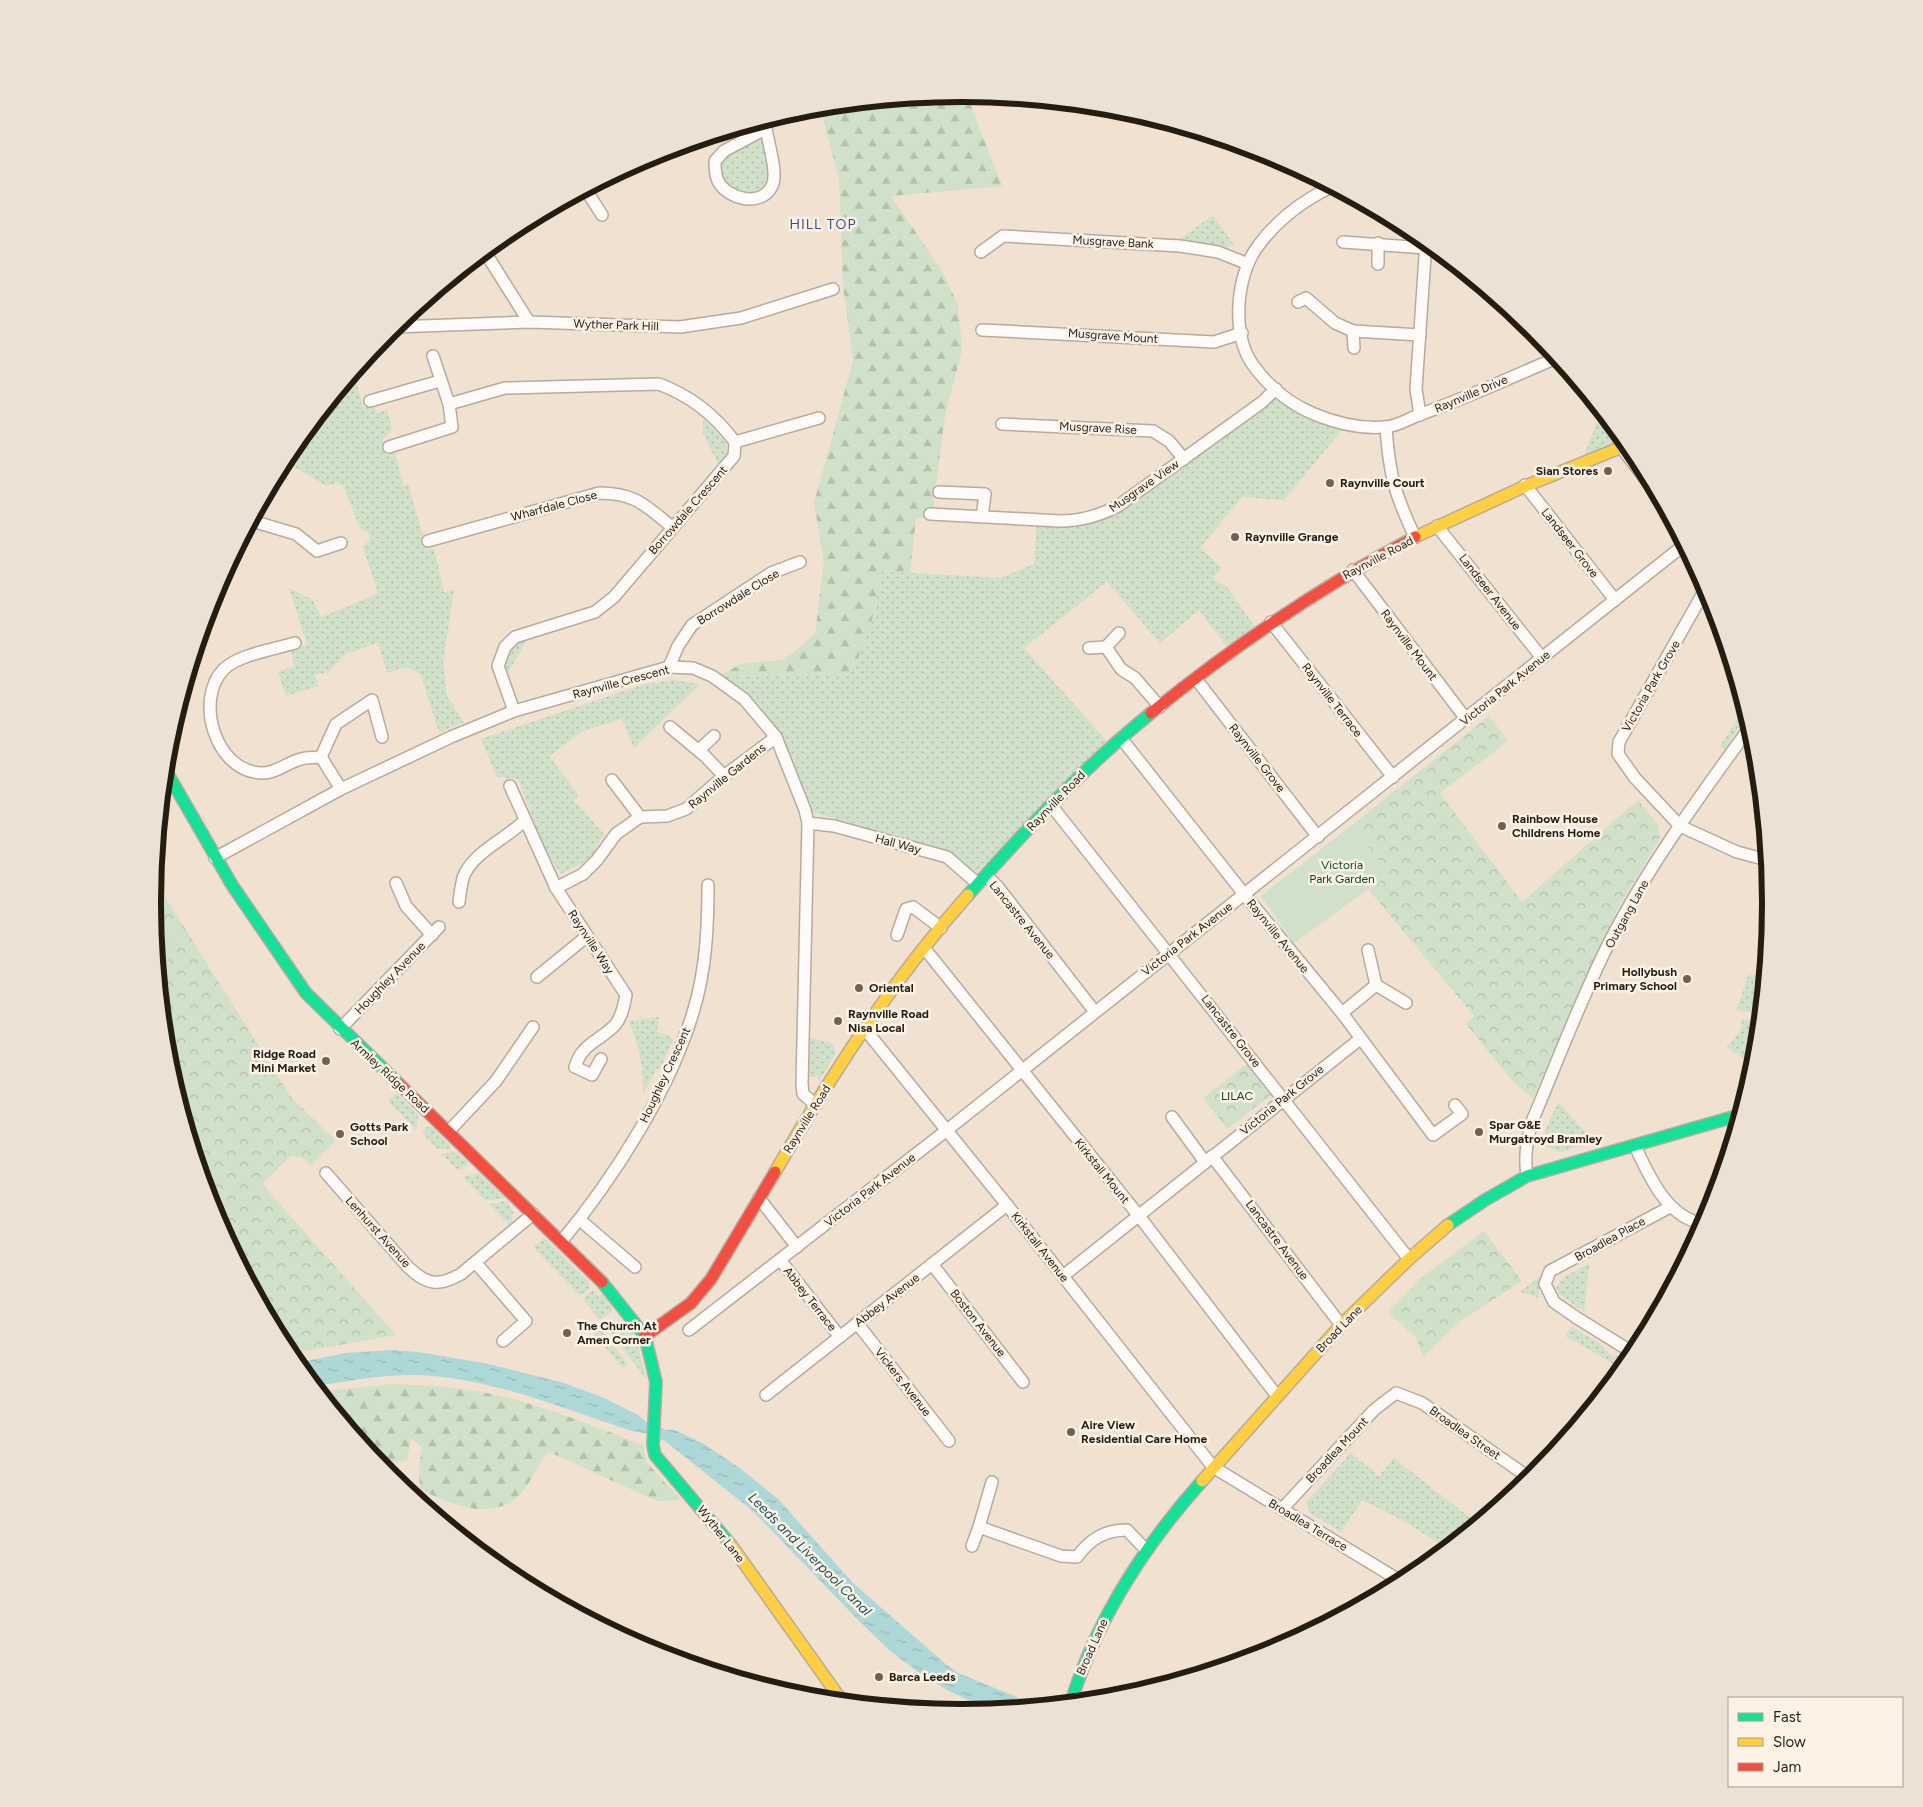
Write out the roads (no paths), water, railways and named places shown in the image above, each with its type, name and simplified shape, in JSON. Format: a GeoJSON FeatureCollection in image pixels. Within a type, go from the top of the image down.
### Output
{"type":"FeatureCollection","features":[{"type":"Feature","properties":{"kind":"street"},"geometry":{"type":"LineString","coordinates":[[759,129],[724,151],[714,162],[717,180],[735,198],[746,199],[760,196],[771,187],[774,176],[765,127]]}},
{"type":"Feature","properties":{"kind":"street"},"geometry":{"type":"LineString","coordinates":[[1326,190],[1291,212],[1273,227],[1257,247],[1248,264],[1239,305],[1242,333],[1252,364],[1276,389],[1301,408],[1335,422],[1354,426],[1386,427],[1388,465],[1397,499],[1416,537]]}},
{"type":"Feature","properties":{"kind":"street"},"geometry":{"type":"LineString","coordinates":[[589,195],[602,215]]}},
{"type":"Feature","properties":{"kind":"street","name":"Musgrave Bank"},"geometry":{"type":"LineString","coordinates":[[981,252],[1003,236],[1180,246],[1218,252],[1248,264]]}},
{"type":"Feature","properties":{"kind":"street"},"geometry":{"type":"LineString","coordinates":[[1343,242],[1417,245]]}},
{"type":"Feature","properties":{"kind":"street"},"geometry":{"type":"LineString","coordinates":[[1378,243],[1378,264]]}},
{"type":"Feature","properties":{"kind":"street"},"geometry":{"type":"LineString","coordinates":[[1420,415],[1416,388],[1426,251]]}},
{"type":"Feature","properties":{"kind":"street"},"geometry":{"type":"LineString","coordinates":[[488,257],[528,322]]}},
{"type":"Feature","properties":{"kind":"street","name":"Wyther Park Hill"},"geometry":{"type":"LineString","coordinates":[[406,327],[528,322],[680,327],[741,318],[833,288]]}},
{"type":"Feature","properties":{"kind":"street"},"geometry":{"type":"LineString","coordinates":[[1298,302],[1306,298],[1335,323],[1354,331],[1420,335]]}},
{"type":"Feature","properties":{"kind":"street","name":"Musgrave Mount"},"geometry":{"type":"LineString","coordinates":[[982,330],[1214,342],[1242,333]]}},
{"type":"Feature","properties":{"kind":"street"},"geometry":{"type":"LineString","coordinates":[[1354,331],[1354,348]]}},
{"type":"Feature","properties":{"kind":"street"},"geometry":{"type":"LineString","coordinates":[[389,446],[452,427],[449,404],[433,356]]}},
{"type":"Feature","properties":{"kind":"street","name":"Raynville Drive"},"geometry":{"type":"LineString","coordinates":[[1386,427],[1420,415],[1550,360]]}},
{"type":"Feature","properties":{"kind":"street"},"geometry":{"type":"LineString","coordinates":[[370,401],[440,381]]}},
{"type":"Feature","properties":{"kind":"street"},"geometry":{"type":"LineString","coordinates":[[449,404],[505,388],[659,384],[683,393],[728,432],[735,442],[819,418]]}},
{"type":"Feature","properties":{"kind":"street","name":"Musgrave View"},"geometry":{"type":"LineString","coordinates":[[930,514],[1060,521],[1078,521],[1100,516],[1118,506],[1184,459],[1261,403],[1276,389]]}},
{"type":"Feature","properties":{"kind":"street","name":"Musgrave Rise"},"geometry":{"type":"LineString","coordinates":[[1002,424],[1153,431],[1169,441],[1184,459]]}},
{"type":"Feature","properties":{"kind":"street","name":"Borrowdale Crescent"},"geometry":{"type":"LineString","coordinates":[[514,711],[498,666],[505,647],[515,637],[595,612],[614,597],[734,456],[735,442]]}},
{"type":"Feature","properties":{"kind":"street","name":"Raynville Road"},"geometry":{"type":"LineString","coordinates":[[645,1336],[685,1308],[711,1279],[864,1028],[941,928],[1051,805],[1121,738],[1243,641],[1353,570],[1437,526],[1525,486],[1620,448]]}},
{"type":"Feature","properties":{"kind":"street","name":"Landseer Grove"},"geometry":{"type":"LineString","coordinates":[[1525,486],[1614,600]]}},
{"type":"Feature","properties":{"kind":"street"},"geometry":{"type":"LineString","coordinates":[[939,492],[985,494],[982,517]]}},
{"type":"Feature","properties":{"kind":"street","name":"Wharfdale Close"},"geometry":{"type":"LineString","coordinates":[[428,541],[599,493],[619,493],[639,500],[672,527]]}},
{"type":"Feature","properties":{"kind":"street"},"geometry":{"type":"LineString","coordinates":[[257,523],[296,534],[317,551],[341,543]]}},
{"type":"Feature","properties":{"kind":"street","name":"Landseer Avenue"},"geometry":{"type":"LineString","coordinates":[[1437,526],[1542,658]]}},
{"type":"Feature","properties":{"kind":"street","name":"Victoria Park Avenue"},"geometry":{"type":"LineString","coordinates":[[688,1330],[780,1261],[947,1130],[1680,548]]}},
{"type":"Feature","properties":{"kind":"street","name":"Borrowdale Close"},"geometry":{"type":"LineString","coordinates":[[669,667],[678,646],[692,625],[771,573],[800,562]]}},
{"type":"Feature","properties":{"kind":"street","name":"Raynville Mount"},"geometry":{"type":"LineString","coordinates":[[1353,570],[1466,719]]}},
{"type":"Feature","properties":{"kind":"street","name":"Victoria Park Grove"},"geometry":{"type":"LineString","coordinates":[[1680,826],[1635,778],[1618,754],[1619,742],[1702,596]]}},
{"type":"Feature","properties":{"kind":"street","name":"Raynville Terrace"},"geometry":{"type":"LineString","coordinates":[[1272,622],[1393,777]]}},
{"type":"Feature","properties":{"kind":"street"},"geometry":{"type":"LineString","coordinates":[[1089,648],[1106,647],[1119,633]]}},
{"type":"Feature","properties":{"kind":"street"},"geometry":{"type":"LineString","coordinates":[[295,643],[233,662],[219,674],[214,682],[211,705],[215,740],[226,757],[244,769],[262,773],[278,770],[298,759],[320,757]]}},
{"type":"Feature","properties":{"kind":"street"},"geometry":{"type":"LineString","coordinates":[[1106,647],[1121,669],[1134,678],[1160,708]]}},
{"type":"Feature","properties":{"kind":"street","name":"Raynville Crescent"},"geometry":{"type":"LineString","coordinates":[[215,858],[341,789],[451,737],[514,711],[669,667],[693,668],[712,676],[744,699],[776,737],[808,823],[802,1084],[803,1094],[816,1105]]}},
{"type":"Feature","properties":{"kind":"street","name":"Raynville Grove"},"geometry":{"type":"LineString","coordinates":[[1196,679],[1318,837]]}},
{"type":"Feature","properties":{"kind":"street"},"geometry":{"type":"LineString","coordinates":[[320,757],[336,724],[372,700],[382,737]]}},
{"type":"Feature","properties":{"kind":"street"},"geometry":{"type":"LineString","coordinates":[[670,727],[699,750],[724,776]]}},
{"type":"Feature","properties":{"kind":"street","name":"Outgang Lane"},"geometry":{"type":"LineString","coordinates":[[1527,1176],[1524,1160],[1526,1141],[1533,1119],[1606,950],[1640,888],[1680,826],[1744,735]]}},
{"type":"Feature","properties":{"kind":"street"},"geometry":{"type":"LineString","coordinates":[[699,750],[714,736]]}},
{"type":"Feature","properties":{"kind":"street","name":"Raynville Gardens"},"geometry":{"type":"LineString","coordinates":[[640,817],[667,816],[686,809],[724,776],[776,737]]}},
{"type":"Feature","properties":{"kind":"street","name":"Raynville Avenue"},"geometry":{"type":"LineString","coordinates":[[1121,738],[1342,1014],[1433,1135],[1462,1114],[1455,1106]]}},
{"type":"Feature","properties":{"kind":"street"},"geometry":{"type":"LineString","coordinates":[[320,757],[341,789]]}},
{"type":"Feature","properties":{"kind":"street","name":"Armley Ridge Road"},"geometry":{"type":"LineString","coordinates":[[170,779],[215,858],[306,993],[340,1029],[449,1131],[612,1292],[645,1336],[650,1353]]}},
{"type":"Feature","properties":{"kind":"street"},"geometry":{"type":"LineString","coordinates":[[556,888],[583,874],[597,860],[616,834],[640,817],[612,780]]}},
{"type":"Feature","properties":{"kind":"street","name":"Raynville Way"},"geometry":{"type":"LineString","coordinates":[[510,786],[556,888],[586,937],[626,995],[623,1009],[615,1024],[579,1053],[575,1067],[592,1075],[601,1059]]}},
{"type":"Feature","properties":{"kind":"street","name":"Lancastre Grove"},"geometry":{"type":"LineString","coordinates":[[1051,805],[1170,953],[1409,1258]]}},
{"type":"Feature","properties":{"kind":"street"},"geometry":{"type":"LineString","coordinates":[[459,902],[463,877],[482,852],[513,832],[525,820]]}},
{"type":"Feature","properties":{"kind":"street","name":"Hall Way"},"geometry":{"type":"LineString","coordinates":[[808,823],[834,826],[947,857],[982,880]]}},
{"type":"Feature","properties":{"kind":"street"},"geometry":{"type":"LineString","coordinates":[[1680,826],[1737,852],[1761,858]]}},
{"type":"Feature","properties":{"kind":"street","name":"Lancastre Avenue"},"geometry":{"type":"LineString","coordinates":[[982,880],[998,887],[1095,1012]]}},
{"type":"Feature","properties":{"kind":"street","name":"Houghley Avenue"},"geometry":{"type":"LineString","coordinates":[[340,1029],[436,931],[406,906],[396,882]]}},
{"type":"Feature","properties":{"kind":"street","name":"Houghley Crescent"},"geometry":{"type":"LineString","coordinates":[[561,1242],[580,1220],[606,1184],[649,1113],[685,1035],[702,978],[708,916],[708,885]]}},
{"type":"Feature","properties":{"kind":"street"},"geometry":{"type":"LineString","coordinates":[[897,935],[906,909],[913,907],[941,928]]}},
{"type":"Feature","properties":{"kind":"street"},"geometry":{"type":"LineString","coordinates":[[537,978],[586,937]]}},
{"type":"Feature","properties":{"kind":"street","name":"Kirkstall Mount"},"geometry":{"type":"LineString","coordinates":[[925,949],[1020,1071],[1139,1216],[1277,1396]]}},
{"type":"Feature","properties":{"kind":"street"},"geometry":{"type":"LineString","coordinates":[[1368,950],[1376,985],[1406,1003]]}},
{"type":"Feature","properties":{"kind":"street"},"geometry":{"type":"LineString","coordinates":[[1342,1014],[1376,985]]}},
{"type":"Feature","properties":{"kind":"street"},"geometry":{"type":"LineString","coordinates":[[449,1131],[496,1081],[533,1027]]}},
{"type":"Feature","properties":{"kind":"street","name":"Kirkstall Avenue"},"geometry":{"type":"LineString","coordinates":[[864,1028],[1008,1205],[1214,1467]]}},
{"type":"Feature","properties":{"kind":"street","name":"Victoria Park Grove"},"geometry":{"type":"LineString","coordinates":[[1063,1276],[1360,1039]]}},
{"type":"Feature","properties":{"kind":"street"},"geometry":{"type":"LineString","coordinates":[[1172,1117],[1209,1159]]}},
{"type":"Feature","properties":{"kind":"street","name":"Broad Lane"},"geometry":{"type":"LineString","coordinates":[[1073,1697],[1083,1663],[1113,1602],[1146,1550],[1214,1467],[1277,1396],[1341,1325],[1409,1258],[1443,1229],[1485,1200],[1527,1176],[1733,1117]]}},
{"type":"Feature","properties":{"kind":"street"},"geometry":{"type":"LineString","coordinates":[[1635,1146],[1646,1170],[1674,1211],[1697,1221]]}},
{"type":"Feature","properties":{"kind":"street","name":"Lancastre Avenue"},"geometry":{"type":"LineString","coordinates":[[1209,1159],[1341,1325]]}},
{"type":"Feature","properties":{"kind":"street","name":"Lenhurst Avenue"},"geometry":{"type":"LineString","coordinates":[[326,1173],[419,1277],[433,1283],[448,1281],[476,1263],[533,1214]]}},
{"type":"Feature","properties":{"kind":"street"},"geometry":{"type":"LineString","coordinates":[[759,1198],[797,1247]]}},
{"type":"Feature","properties":{"kind":"street","name":"Abbey Avenue"},"geometry":{"type":"LineString","coordinates":[[766,1394],[1008,1205]]}},
{"type":"Feature","properties":{"kind":"street","name":"Broadlea Place"},"geometry":{"type":"LineString","coordinates":[[1628,1350],[1576,1318],[1554,1302],[1545,1284],[1550,1271],[1670,1206]]}},
{"type":"Feature","properties":{"kind":"street"},"geometry":{"type":"LineString","coordinates":[[580,1220],[634,1267]]}},
{"type":"Feature","properties":{"kind":"street","name":"Abbey Terrace"},"geometry":{"type":"LineString","coordinates":[[780,1261],[840,1337]]}},
{"type":"Feature","properties":{"kind":"street"},"geometry":{"type":"LineString","coordinates":[[476,1263],[526,1321],[503,1341]]}},
{"type":"Feature","properties":{"kind":"street","name":"Boston Avenue"},"geometry":{"type":"LineString","coordinates":[[932,1264],[1023,1382]]}},
{"type":"Feature","properties":{"kind":"street","name":"Vickers Avenue"},"geometry":{"type":"LineString","coordinates":[[857,1324],[949,1441]]}},
{"type":"Feature","properties":{"kind":"street","name":"Wyther Lane"},"geometry":{"type":"LineString","coordinates":[[650,1353],[656,1382],[653,1445],[655,1455],[721,1532],[792,1628],[837,1695]]}},
{"type":"Feature","properties":{"kind":"street","name":"Broadlea Street"},"geometry":{"type":"LineString","coordinates":[[1396,1393],[1422,1403],[1524,1474]]}},
{"type":"Feature","properties":{"kind":"street","name":"Broadlea Mount"},"geometry":{"type":"LineString","coordinates":[[1282,1509],[1374,1410],[1396,1393]]}},
{"type":"Feature","properties":{"kind":"street","name":"Broadlea Terrace"},"geometry":{"type":"LineString","coordinates":[[1214,1467],[1395,1577]]}},
{"type":"Feature","properties":{"kind":"street"},"geometry":{"type":"LineString","coordinates":[[972,1546],[992,1482]]}},
{"type":"Feature","properties":{"kind":"street"},"geometry":{"type":"LineString","coordinates":[[979,1527],[1061,1556],[1077,1557],[1096,1538],[1111,1530],[1127,1530],[1146,1550]]}},
{"type":"Feature","properties":{"kind":"water","name":"Leeds and Liverpool Canal"},"geometry":{"type":"Polygon","coordinates":[[[392,1350],[418,1352],[489,1364],[564,1383],[604,1398],[638,1415],[645,1421],[666,1430],[675,1430],[704,1444],[741,1469],[778,1499],[853,1583],[948,1666],[958,1673],[1028,1702],[976,1704],[949,1691],[918,1672],[888,1649],[860,1622],[754,1512],[665,1441],[501,1388],[446,1377],[392,1376],[322,1385],[304,1361],[345,1353],[392,1350]]]}},
{"type":"Feature","properties":{"kind":"place","name":"Sian Stores"},"geometry":{"type":"Point","coordinates":[1608,471]}},
{"type":"Feature","properties":{"kind":"place","name":"Raynville Court"},"geometry":{"type":"Point","coordinates":[1330,483]}},
{"type":"Feature","properties":{"kind":"place","name":"Raynville Grange"},"geometry":{"type":"Point","coordinates":[1235,537]}},
{"type":"Feature","properties":{"kind":"place","name":"Rainbow House Childrens Home"},"geometry":{"type":"Point","coordinates":[1502,826]}},
{"type":"Feature","properties":{"kind":"place","name":"Hollybush Primary School"},"geometry":{"type":"Point","coordinates":[1687,979]}},
{"type":"Feature","properties":{"kind":"place","name":"Oriental"},"geometry":{"type":"Point","coordinates":[859,988]}},
{"type":"Feature","properties":{"kind":"place","name":"Raynville Road Nisa Local"},"geometry":{"type":"Point","coordinates":[838,1021]}},
{"type":"Feature","properties":{"kind":"place","name":"Ridge Road Mini Market"},"geometry":{"type":"Point","coordinates":[326,1061]}},
{"type":"Feature","properties":{"kind":"place","name":"Spar G&E Murgatroyd Bramley"},"geometry":{"type":"Point","coordinates":[1479,1132]}},
{"type":"Feature","properties":{"kind":"place","name":"Gotts Park School"},"geometry":{"type":"Point","coordinates":[340,1134]}},
{"type":"Feature","properties":{"kind":"place","name":"The Church At Amen Corner"},"geometry":{"type":"Point","coordinates":[567,1333]}},
{"type":"Feature","properties":{"kind":"place","name":"Aire View Residential Care Home"},"geometry":{"type":"Point","coordinates":[1071,1432]}},
{"type":"Feature","properties":{"kind":"place","name":"Barca Leeds"},"geometry":{"type":"Point","coordinates":[879,1677]}},
{"type":"Feature","properties":{"kind":"district","name":"HILL TOP"},"geometry":{"type":"Point","coordinates":[823,224]}},
{"type":"Feature","properties":{"kind":"park label","name":"Victoria Park Garden"},"geometry":{"type":"Point","coordinates":[1342,872]}},
{"type":"Feature","properties":{"kind":"park label","name":"LILAC"},"geometry":{"type":"Point","coordinates":[1237,1096]}}]}
